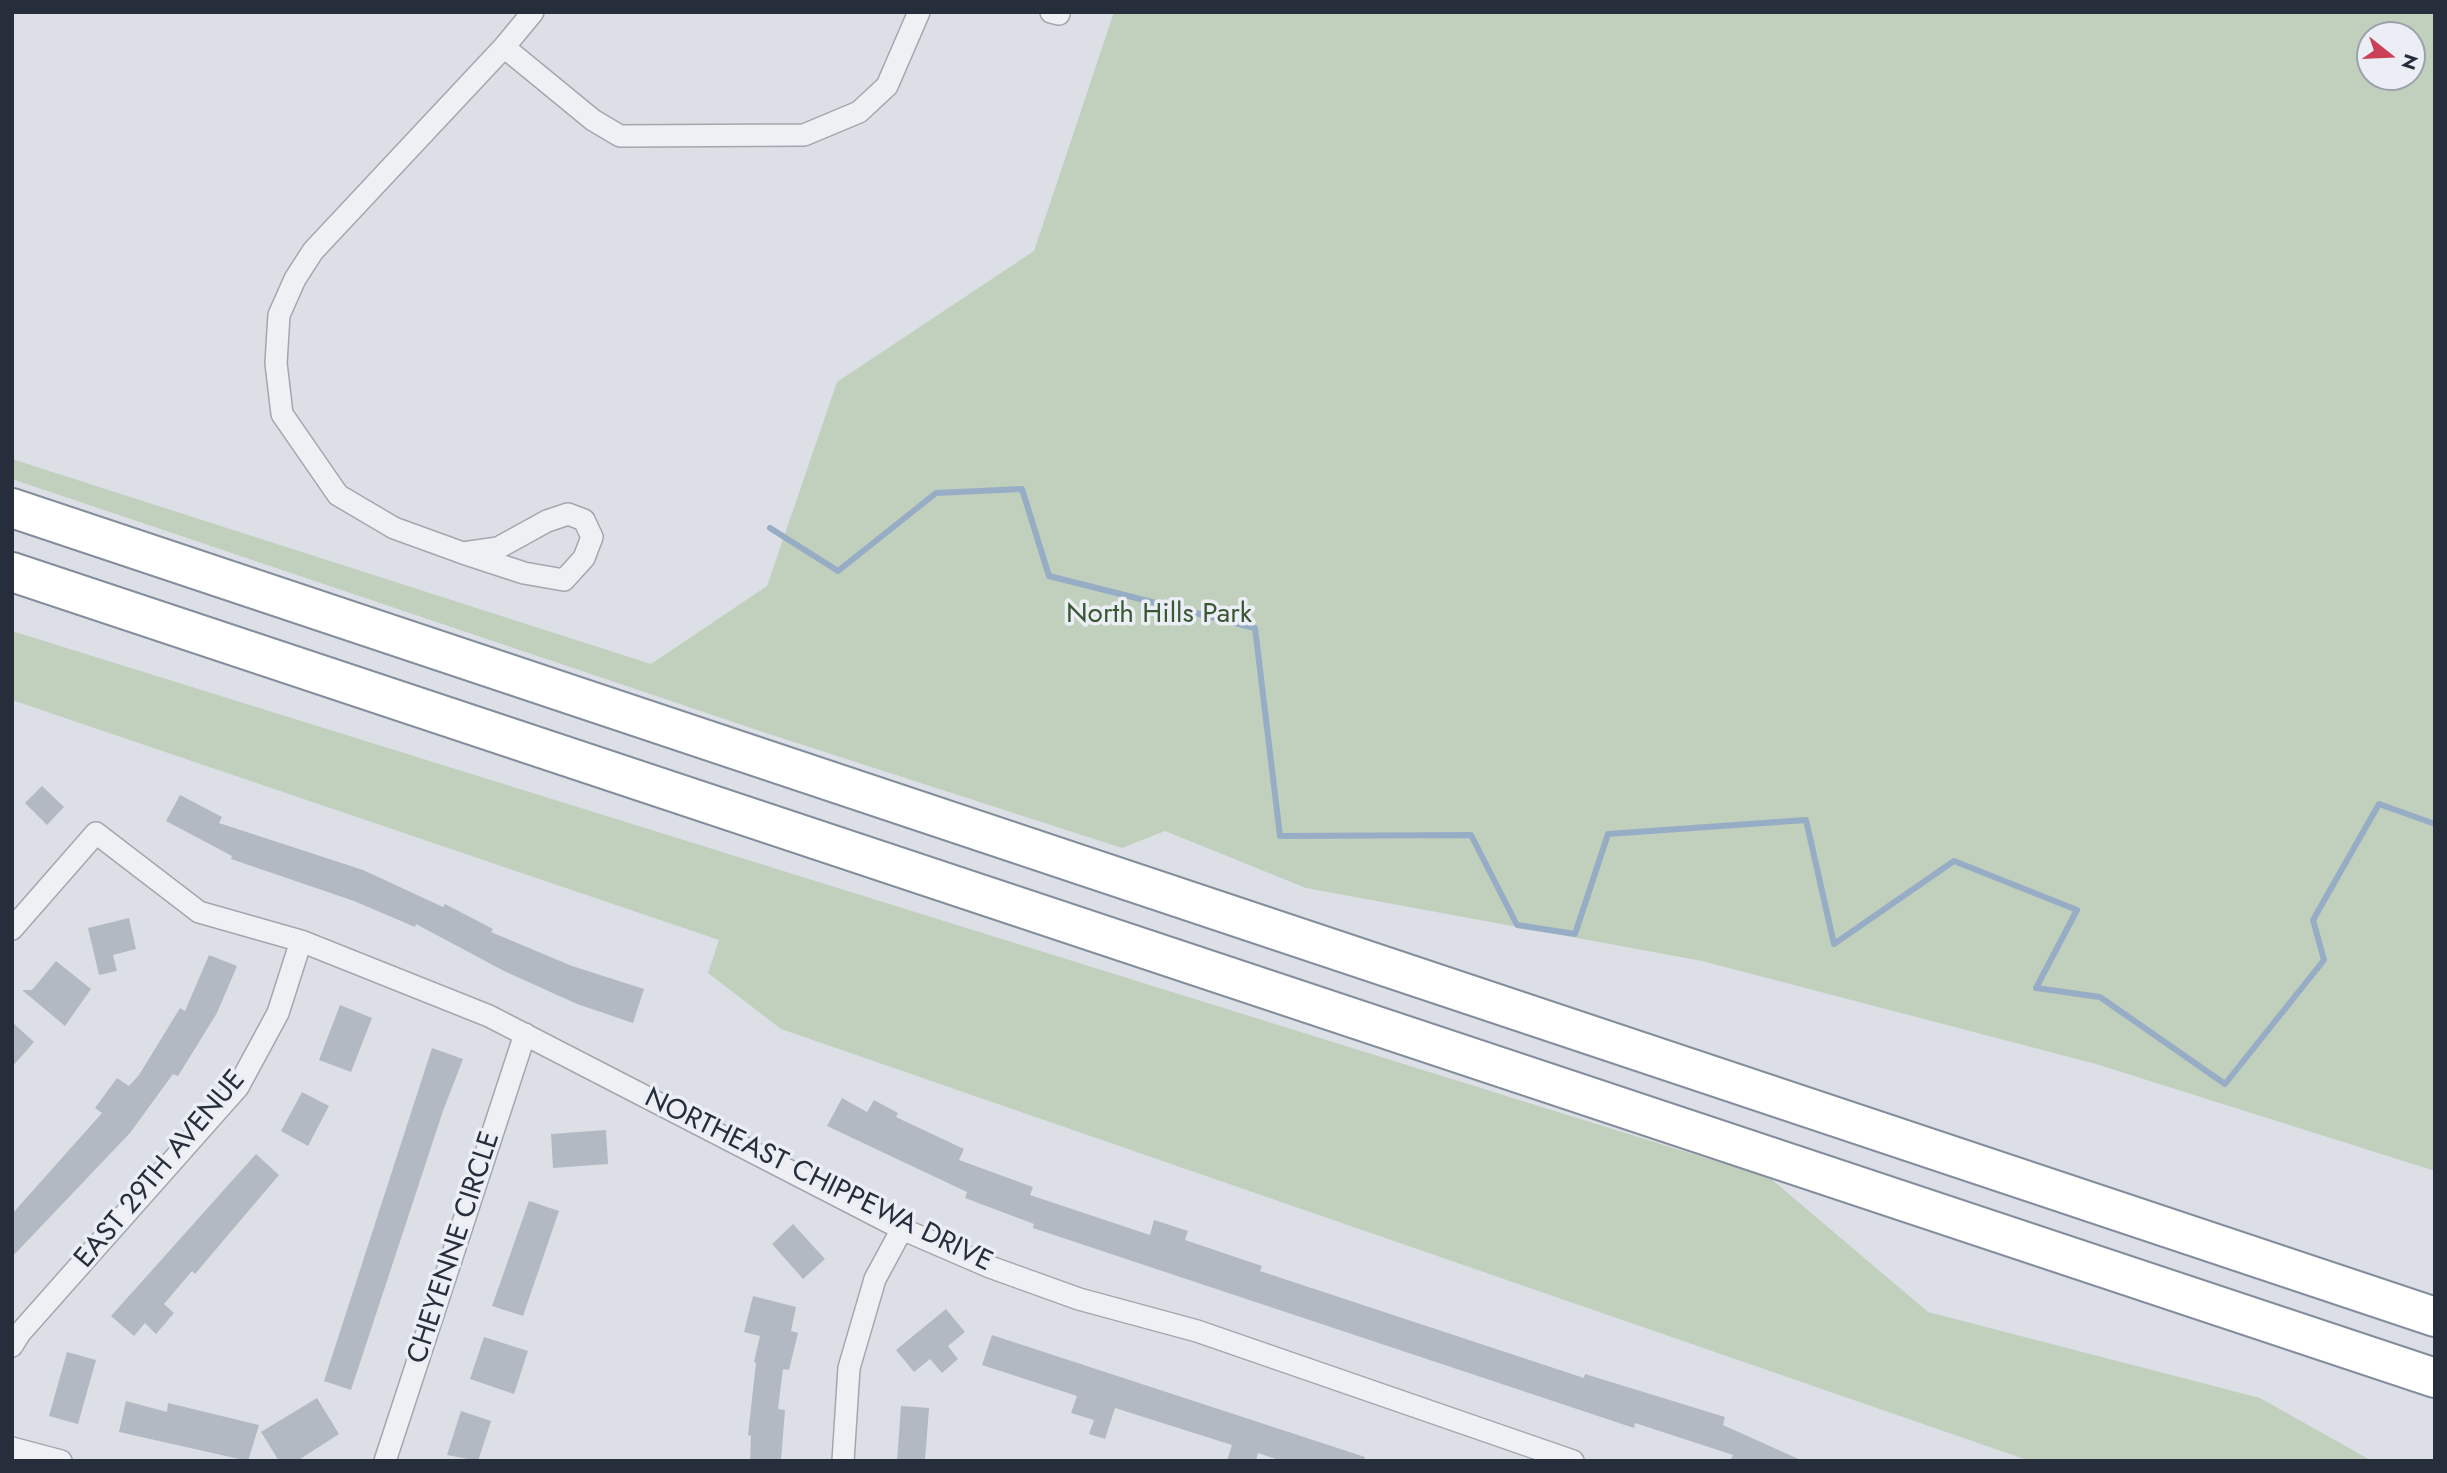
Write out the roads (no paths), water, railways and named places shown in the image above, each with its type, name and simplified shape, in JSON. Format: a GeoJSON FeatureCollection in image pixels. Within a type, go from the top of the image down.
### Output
{"type":"FeatureCollection","features":[{"type":"Feature","properties":{"kind":"highway"},"geometry":{"type":"LineString","coordinates":[[12,508],[2435,1317]]}},
{"type":"Feature","properties":{"kind":"highway"},"geometry":{"type":"LineString","coordinates":[[12,572],[2435,1378]]}},
{"type":"Feature","properties":{"kind":"street"},"geometry":{"type":"LineString","coordinates":[[463,553],[498,548],[547,521],[568,514],[584,520],[592,537],[584,558],[564,580],[524,573],[463,553],[394,528],[338,495],[282,414],[276,363],[279,315],[295,279],[313,251],[505,47],[533,12]]}},
{"type":"Feature","properties":{"kind":"street"},"geometry":{"type":"LineString","coordinates":[[505,47],[593,120],[620,136],[804,135],[859,112],[887,86],[919,12]]}},
{"type":"Feature","properties":{"kind":"street","name":"NORTHEAST CHIPPEWA DRIVE"},"geometry":{"type":"LineString","coordinates":[[12,929],[96,833],[199,912],[301,941],[489,1016],[902,1229],[989,1267],[1079,1299],[1197,1331],[1573,1461]]}},
{"type":"Feature","properties":{"kind":"street","name":"EAST 29TH AVENUE"},"geometry":{"type":"LineString","coordinates":[[12,1346],[239,1087],[278,1013],[301,941]]}},
{"type":"Feature","properties":{"kind":"street","name":"CHEYENNE CIRCLE"},"geometry":{"type":"LineString","coordinates":[[384,1461],[525,1034]]}},
{"type":"Feature","properties":{"kind":"street"},"geometry":{"type":"LineString","coordinates":[[843,1461],[849,1368],[875,1279],[902,1229]]}},
{"type":"Feature","properties":{"kind":"street"},"geometry":{"type":"LineString","coordinates":[[12,1448],[61,1461]]}},
{"type":"Feature","properties":{"kind":"waterway"},"geometry":{"type":"LineString","coordinates":[[770,528],[838,571],[936,493],[1022,489],[1049,576],[1255,628],[1280,836],[1471,835],[1517,925],[1575,934],[1608,834],[1806,820],[1834,944],[1954,861],[2077,910],[2036,988],[2100,997],[2225,1084],[2324,960],[2313,920],[2379,804],[2435,824]]}},
{"type":"Feature","properties":{"kind":"park label","name":"North Hills Park"},"geometry":{"type":"Point","coordinates":[1159,615]}}]}
